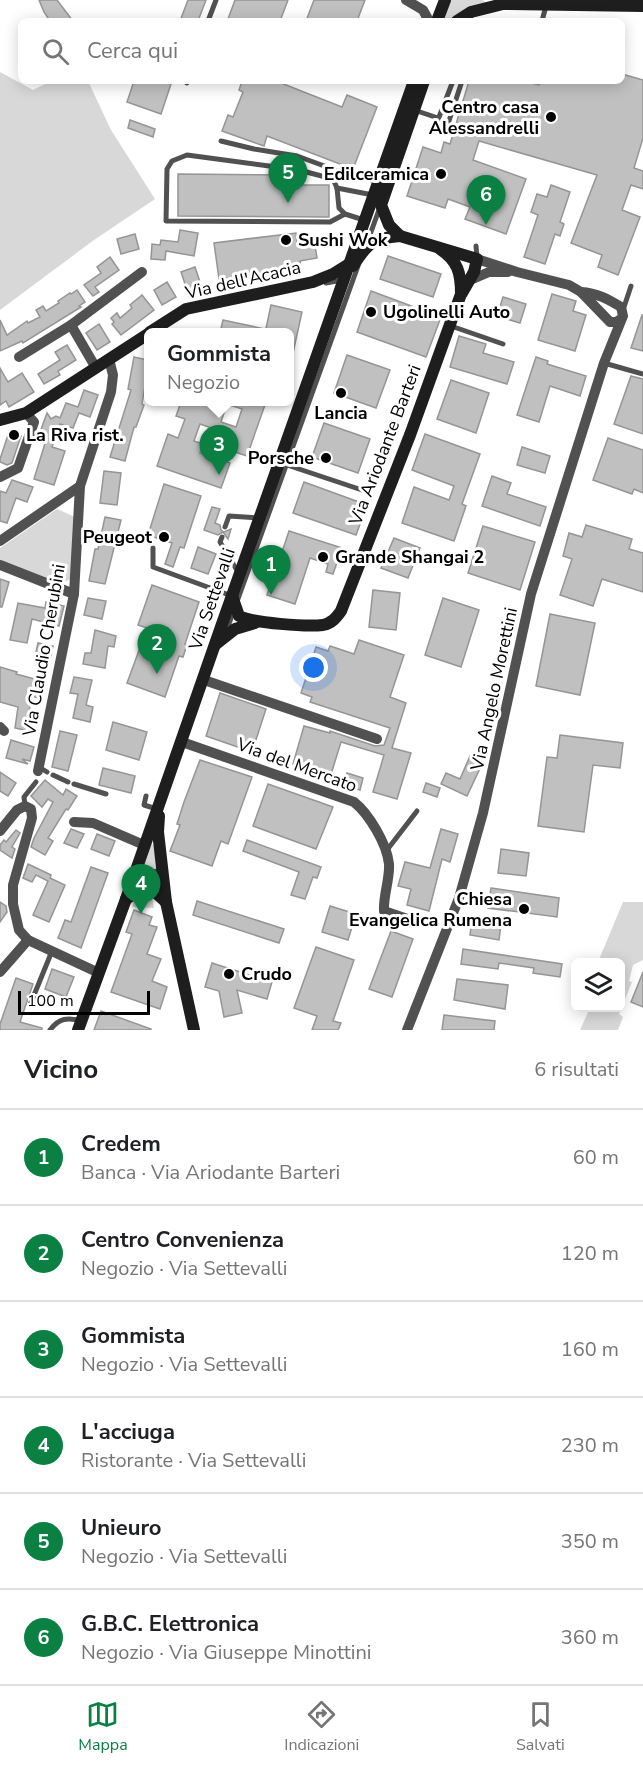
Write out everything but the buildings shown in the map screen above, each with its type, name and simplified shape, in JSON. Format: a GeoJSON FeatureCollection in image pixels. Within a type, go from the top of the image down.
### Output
{"type":"FeatureCollection","features":[{"type":"Feature","properties":{"kind":"main road"},"geometry":{"type":"LineString","coordinates":[[438,18],[445,0]]}},
{"type":"Feature","properties":{"kind":"main road"},"geometry":{"type":"LineString","coordinates":[[462,18],[471,12],[499,2],[546,6],[641,5]]}},
{"type":"Feature","properties":{"kind":"main road"},"geometry":{"type":"LineString","coordinates":[[400,236],[390,225],[376,194],[413,84]]}},
{"type":"Feature","properties":{"kind":"main road"},"geometry":{"type":"LineString","coordinates":[[376,194],[414,110],[423,84]]}},
{"type":"Feature","properties":{"kind":"main road","name":"Via Settevalli"},"geometry":{"type":"LineString","coordinates":[[79,1025],[220,640],[233,602],[239,575],[338,296],[333,288],[376,194]]}},
{"type":"Feature","properties":{"kind":"main road"},"geometry":{"type":"LineString","coordinates":[[338,278],[366,246],[387,237],[400,236],[476,253],[474,272],[461,294]]}},
{"type":"Feature","properties":{"kind":"main road","name":"Via Ariodante Barteri"},"geometry":{"type":"LineString","coordinates":[[259,623],[322,625],[334,621],[341,611],[410,435],[461,294],[459,267],[451,256],[433,243]]}},
{"type":"Feature","properties":{"kind":"main road","name":"Via dell'Acacia"},"geometry":{"type":"LineString","coordinates":[[157,328],[186,309],[338,278]]}},
{"type":"Feature","properties":{"kind":"main road","name":"Via dell'Acacia"},"geometry":{"type":"LineString","coordinates":[[0,420],[26,413],[144,336]]}},
{"type":"Feature","properties":{"kind":"main road"},"geometry":{"type":"LineString","coordinates":[[233,602],[239,616],[259,623]]}},
{"type":"Feature","properties":{"kind":"main road"},"geometry":{"type":"LineString","coordinates":[[220,640],[243,626],[259,623]]}},
{"type":"Feature","properties":{"kind":"main road"},"geometry":{"type":"LineString","coordinates":[[159,803],[159,844],[166,902],[194,1030]]}},
{"type":"Feature","properties":{"kind":"main road"},"geometry":{"type":"LineString","coordinates":[[126,899],[136,890],[143,888],[152,889],[166,902]]}},
{"type":"Feature","properties":{"kind":"street"},"geometry":{"type":"LineString","coordinates":[[408,1],[420,3],[430,0]]}},
{"type":"Feature","properties":{"kind":"street"},"geometry":{"type":"LineString","coordinates":[[408,1],[423,10],[427,18]]}},
{"type":"Feature","properties":{"kind":"street"},"geometry":{"type":"LineString","coordinates":[[476,253],[517,272],[569,285],[581,292],[607,318],[616,322],[620,310]]}},
{"type":"Feature","properties":{"kind":"street"},"geometry":{"type":"LineString","coordinates":[[468,281],[489,272],[517,272]]}},
{"type":"Feature","properties":{"kind":"street"},"geometry":{"type":"LineString","coordinates":[[19,357],[71,325],[142,273]]}},
{"type":"Feature","properties":{"kind":"street"},"geometry":{"type":"LineString","coordinates":[[581,292],[593,293],[620,310]]}},
{"type":"Feature","properties":{"kind":"street"},"geometry":{"type":"LineString","coordinates":[[607,318],[607,306],[620,310]]}},
{"type":"Feature","properties":{"kind":"street","name":"Via Angelo Morettini"},"geometry":{"type":"LineString","coordinates":[[407,1030],[459,898],[483,813],[531,594],[620,310]]}},
{"type":"Feature","properties":{"kind":"street","name":"Via Angelo Morettini"},"geometry":{"type":"LineString","coordinates":[[606,358],[607,318]]}},
{"type":"Feature","properties":{"kind":"street"},"geometry":{"type":"LineString","coordinates":[[71,325],[96,368]]}},
{"type":"Feature","properties":{"kind":"street","name":"Via Claudio Cherubini"},"geometry":{"type":"LineString","coordinates":[[40,773],[74,594],[81,486],[111,392],[113,375],[109,359]]}},
{"type":"Feature","properties":{"kind":"street"},"geometry":{"type":"LineString","coordinates":[[0,477],[18,468],[34,422],[26,413]]}},
{"type":"Feature","properties":{"kind":"street"},"geometry":{"type":"LineString","coordinates":[[0,541],[81,486]]}},
{"type":"Feature","properties":{"kind":"street"},"geometry":{"type":"LineString","coordinates":[[0,565],[74,594]]}},
{"type":"Feature","properties":{"kind":"street"},"geometry":{"type":"LineString","coordinates":[[204,680],[377,740]]}},
{"type":"Feature","properties":{"kind":"street","name":"Via del Mercato"},"geometry":{"type":"LineString","coordinates":[[182,741],[354,802],[364,810],[386,852],[389,865],[384,911],[419,923]]}},
{"type":"Feature","properties":{"kind":"street"},"geometry":{"type":"LineString","coordinates":[[0,831],[17,810],[26,806],[31,809],[32,818],[13,885],[13,904],[19,930],[28,940],[99,973]]}},
{"type":"Feature","properties":{"kind":"street"},"geometry":{"type":"LineString","coordinates":[[74,822],[93,823],[145,842],[155,840],[159,844]]}},
{"type":"Feature","properties":{"kind":"street"},"geometry":{"type":"LineString","coordinates":[[132,882],[147,875],[163,873]]}},
{"type":"Feature","properties":{"kind":"street"},"geometry":{"type":"LineString","coordinates":[[0,972],[28,940]]}},
{"type":"Feature","properties":{"kind":"lane"},"geometry":{"type":"LineString","coordinates":[[209,18],[216,0]]}},
{"type":"Feature","properties":{"kind":"lane"},"geometry":{"type":"LineString","coordinates":[[543,18],[546,6]]}},
{"type":"Feature","properties":{"kind":"lane"},"geometry":{"type":"LineString","coordinates":[[452,84],[434,130],[438,132],[446,130],[461,84]]}},
{"type":"Feature","properties":{"kind":"lane"},"geometry":{"type":"LineString","coordinates":[[414,110],[438,118]]}},
{"type":"Feature","properties":{"kind":"lane"},"geometry":{"type":"LineString","coordinates":[[221,141],[297,156],[349,175],[376,194]]}},
{"type":"Feature","properties":{"kind":"lane"},"geometry":{"type":"LineString","coordinates":[[345,214],[330,222],[166,221],[167,170],[172,161],[187,156],[299,170],[333,179],[337,188],[339,208],[345,214],[364,220]]}},
{"type":"Feature","properties":{"kind":"lane"},"geometry":{"type":"LineString","coordinates":[[337,188],[376,194]]}},
{"type":"Feature","properties":{"kind":"lane"},"geometry":{"type":"LineString","coordinates":[[366,246],[376,194]]}},
{"type":"Feature","properties":{"kind":"lane","name":"Via Settevalli"},"geometry":{"type":"LineString","coordinates":[[233,602],[287,465],[338,278]]}},
{"type":"Feature","properties":{"kind":"lane"},"geometry":{"type":"LineString","coordinates":[[620,310],[631,286]]}},
{"type":"Feature","properties":{"kind":"lane"},"geometry":{"type":"LineString","coordinates":[[449,326],[503,344]]}},
{"type":"Feature","properties":{"kind":"lane"},"geometry":{"type":"LineString","coordinates":[[606,358],[643,375]]}},
{"type":"Feature","properties":{"kind":"lane"},"geometry":{"type":"LineString","coordinates":[[287,465],[362,490]]}},
{"type":"Feature","properties":{"kind":"lane"},"geometry":{"type":"LineString","coordinates":[[225,527],[229,516],[259,518]]}},
{"type":"Feature","properties":{"kind":"lane"},"geometry":{"type":"LineString","coordinates":[[222,537],[220,542],[239,575]]}},
{"type":"Feature","properties":{"kind":"lane"},"geometry":{"type":"LineString","coordinates":[[153,548],[153,567],[233,602]]}},
{"type":"Feature","properties":{"kind":"lane"},"geometry":{"type":"LineString","coordinates":[[26,806],[24,798],[40,773]]}},
{"type":"Feature","properties":{"kind":"lane"},"geometry":{"type":"LineString","coordinates":[[53,775],[106,794]]}},
{"type":"Feature","properties":{"kind":"lane"},"geometry":{"type":"LineString","coordinates":[[146,796],[144,805],[159,803]]}},
{"type":"Feature","properties":{"kind":"lane"},"geometry":{"type":"LineString","coordinates":[[386,852],[417,811]]}},
{"type":"Feature","properties":{"kind":"lane"},"geometry":{"type":"LineString","coordinates":[[30,1005],[52,951]]}},
{"type":"Feature","properties":{"kind":"lane"},"geometry":{"type":"LineString","coordinates":[[50,1030],[56,1023],[69,1017],[79,1025]]}},
{"type":"Feature","properties":{"kind":"shaded area"},"geometry":{"type":"Polygon","coordinates":[[[449,0],[483,0],[486,3],[464,10],[452,18],[443,18],[449,0]]]}},
{"type":"Feature","properties":{"kind":"shaded area"},"geometry":{"type":"Polygon","coordinates":[[[0,72],[18,82],[18,84],[33,90],[45,84],[89,84],[111,130],[155,199],[94,240],[0,310],[0,72]]]}},
{"type":"Feature","properties":{"kind":"shaded area"},"geometry":{"type":"Polygon","coordinates":[[[57,509],[75,517],[71,579],[59,584],[0,561],[0,548],[57,509]]]}},
{"type":"Feature","properties":{"kind":"shaded area"},"geometry":{"type":"Polygon","coordinates":[[[148,843],[153,845],[158,870],[150,869],[137,876],[148,843]]]}},
{"type":"Feature","properties":{"kind":"shaded area"},"geometry":{"type":"Polygon","coordinates":[[[136,896],[152,898],[154,908],[132,907],[136,896]]]}},
{"type":"Feature","properties":{"kind":"shaded area"},"geometry":{"type":"Polygon","coordinates":[[[623,902],[643,902],[643,960],[633,965],[629,981],[632,982],[625,999],[625,958],[600,958],[623,902]]]}},
{"type":"Feature","properties":{"kind":"shaded area"},"geometry":{"type":"Polygon","coordinates":[[[588,1012],[620,1012],[623,1017],[618,1030],[580,1030],[588,1012]]]}},
{"type":"Feature","properties":{"kind":"place","name":"Centro casa Alessandrelli"},"geometry":{"type":"Point","coordinates":[551,117]}},
{"type":"Feature","properties":{"kind":"place","name":"Edilceramica"},"geometry":{"type":"Point","coordinates":[441,174]}},
{"type":"Feature","properties":{"kind":"place","name":"Unieuro"},"geometry":{"type":"Point","coordinates":[288,203]}},
{"type":"Feature","properties":{"kind":"place","name":"G.B.C. Elettronica"},"geometry":{"type":"Point","coordinates":[486,225]}},
{"type":"Feature","properties":{"kind":"place","name":"Sushi Wok"},"geometry":{"type":"Point","coordinates":[286,240]}},
{"type":"Feature","properties":{"kind":"place","name":"Ugolinelli Auto"},"geometry":{"type":"Point","coordinates":[371,312]}},
{"type":"Feature","properties":{"kind":"place","name":"Lancia"},"geometry":{"type":"Point","coordinates":[341,393]}},
{"type":"Feature","properties":{"kind":"place","name":"La Riva rist."},"geometry":{"type":"Point","coordinates":[14,435]}},
{"type":"Feature","properties":{"kind":"place","name":"Porsche"},"geometry":{"type":"Point","coordinates":[326,458]}},
{"type":"Feature","properties":{"kind":"place","name":"Gommista"},"geometry":{"type":"Point","coordinates":[219,475]}},
{"type":"Feature","properties":{"kind":"place","name":"Peugeot"},"geometry":{"type":"Point","coordinates":[164,537]}},
{"type":"Feature","properties":{"kind":"place","name":"Grande Shangai 2"},"geometry":{"type":"Point","coordinates":[323,557]}},
{"type":"Feature","properties":{"kind":"place","name":"Credem"},"geometry":{"type":"Point","coordinates":[271,595]}},
{"type":"Feature","properties":{"kind":"place","name":"Centro Convenienza"},"geometry":{"type":"Point","coordinates":[157,674]}},
{"type":"Feature","properties":{"kind":"place","name":"Chiesa Evangelica Rumena"},"geometry":{"type":"Point","coordinates":[524,909]}},
{"type":"Feature","properties":{"kind":"place","name":"L'acciuga"},"geometry":{"type":"Point","coordinates":[141,914]}},
{"type":"Feature","properties":{"kind":"place","name":"Crudo"},"geometry":{"type":"Point","coordinates":[229,974]}}]}
